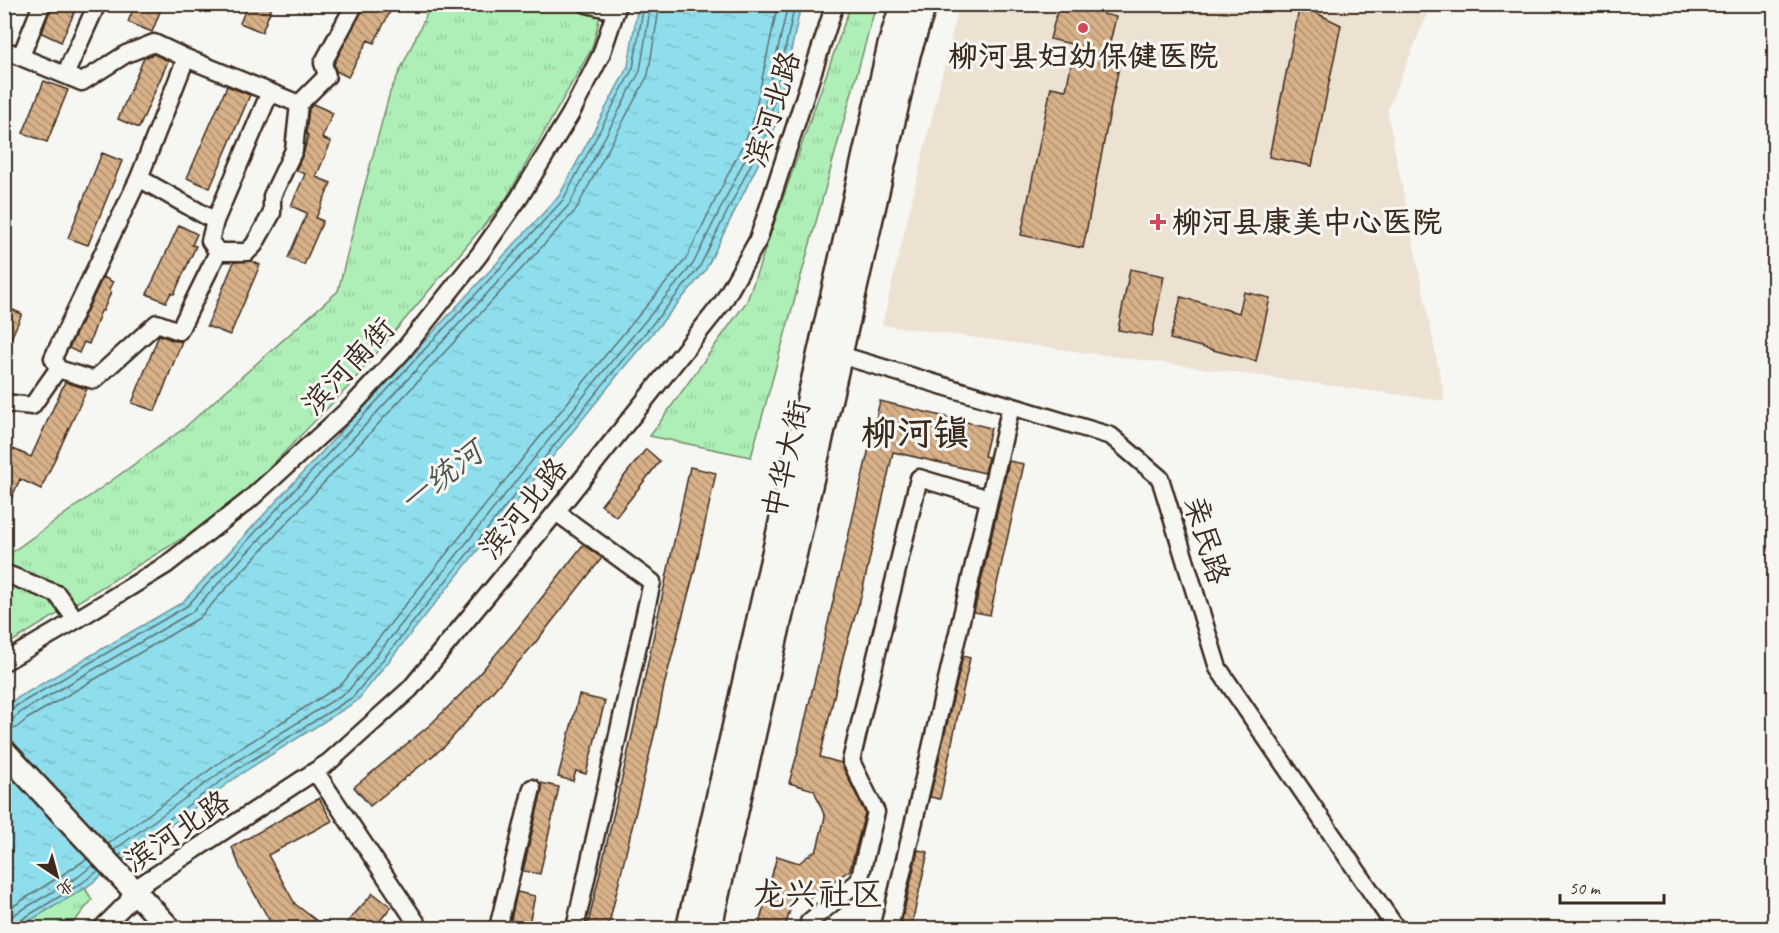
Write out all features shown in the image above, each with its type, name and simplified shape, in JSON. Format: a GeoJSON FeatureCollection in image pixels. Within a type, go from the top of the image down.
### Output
{"type":"FeatureCollection","features":[{"type":"Feature","properties":{"kind":"main road","name":"中华大街"},"geometry":{"type":"LineString","coordinates":[[710,928],[830,352],[889,47],[902,4]]}},
{"type":"Feature","properties":{"kind":"main road","name":"中华大街"},"geometry":{"type":"LineString","coordinates":[[688,928],[830,352],[909,53],[925,4]]}},
{"type":"Feature","properties":{"kind":"main road"},"geometry":{"type":"LineString","coordinates":[[4,751],[130,896],[150,928]]}},
{"type":"Feature","properties":{"kind":"main road"},"geometry":{"type":"LineString","coordinates":[[4,771],[103,865]]}},
{"type":"Feature","properties":{"kind":"main road"},"geometry":{"type":"LineString","coordinates":[[130,896],[169,928]]}},
{"type":"Feature","properties":{"kind":"street"},"geometry":{"type":"LineString","coordinates":[[21,56],[42,4]]}},
{"type":"Feature","properties":{"kind":"street"},"geometry":{"type":"LineString","coordinates":[[65,75],[97,4]]}},
{"type":"Feature","properties":{"kind":"street"},"geometry":{"type":"LineString","coordinates":[[218,252],[247,252],[254,245],[272,213],[272,196],[294,150],[299,104],[327,76],[323,63],[355,4]]}},
{"type":"Feature","properties":{"kind":"street"},"geometry":{"type":"LineString","coordinates":[[587,4],[617,8]]}},
{"type":"Feature","properties":{"kind":"street","name":"滨河北路"},"geometry":{"type":"LineString","coordinates":[[102,928],[130,896],[329,762],[410,689],[556,512],[723,302],[758,240],[835,4]]}},
{"type":"Feature","properties":{"kind":"street","name":"滨河南街"},"geometry":{"type":"LineString","coordinates":[[4,662],[166,565],[248,501],[351,407],[402,352],[479,255],[519,198],[570,115],[601,55],[617,8]]}},
{"type":"Feature","properties":{"kind":"street"},"geometry":{"type":"LineString","coordinates":[[4,50],[82,82],[126,54],[154,43],[299,104]]}},
{"type":"Feature","properties":{"kind":"street"},"geometry":{"type":"LineString","coordinates":[[186,58],[139,178],[53,358],[58,369],[94,380],[157,323],[179,331],[218,252]]}},
{"type":"Feature","properties":{"kind":"street"},"geometry":{"type":"LineString","coordinates":[[218,252],[210,240],[215,221],[270,92]]}},
{"type":"Feature","properties":{"kind":"street"},"geometry":{"type":"LineString","coordinates":[[139,178],[215,221]]}},
{"type":"Feature","properties":{"kind":"street","name":"亲民路"},"geometry":{"type":"LineString","coordinates":[[830,352],[1111,436],[1160,478],[1218,668],[1396,928]]}},
{"type":"Feature","properties":{"kind":"street"},"geometry":{"type":"LineString","coordinates":[[4,403],[32,406],[58,369]]}},
{"type":"Feature","properties":{"kind":"street"},"geometry":{"type":"LineString","coordinates":[[889,928],[1011,406]]}},
{"type":"Feature","properties":{"kind":"street"},"geometry":{"type":"LineString","coordinates":[[808,928],[809,922],[860,881],[876,812],[851,761],[919,478],[989,499]]}},
{"type":"Feature","properties":{"kind":"street"},"geometry":{"type":"LineString","coordinates":[[556,512],[652,582],[575,928]]}},
{"type":"Feature","properties":{"kind":"street"},"geometry":{"type":"LineString","coordinates":[[4,573],[57,594],[76,620]]}},
{"type":"Feature","properties":{"kind":"street"},"geometry":{"type":"LineString","coordinates":[[315,771],[420,928]]}},
{"type":"Feature","properties":{"kind":"street"},"geometry":{"type":"LineString","coordinates":[[498,928],[532,788]]}},
{"type":"Feature","properties":{"kind":"shaded area","name":"柳河县康美中心医院"},"geometry":{"type":"Polygon","coordinates":[[[959,5],[1431,5],[1387,111],[1445,401],[882,325],[959,5]]]}},
{"type":"Feature","properties":{"kind":"green space"},"geometry":{"type":"Polygon","coordinates":[[[851,4],[876,5],[751,457],[650,436],[747,301],[851,4]]]}},
{"type":"Feature","properties":{"kind":"green space"},"geometry":{"type":"Polygon","coordinates":[[[431,5],[603,5],[592,48],[506,199],[349,386],[226,512],[5,646],[4,558],[183,429],[338,291],[390,92],[431,5]]]}},
{"type":"Feature","properties":{"kind":"green space"},"geometry":{"type":"Polygon","coordinates":[[[85,888],[92,900],[69,928],[17,928],[85,888]]]}},
{"type":"Feature","properties":{"kind":"water","name":"一统河"},"geometry":{"type":"Polygon","coordinates":[[[638,5],[801,5],[773,134],[705,271],[625,366],[357,701],[242,773],[85,888],[17,928],[5,928],[5,710],[12,701],[183,602],[559,196],[628,66],[638,5]]]}},
{"type":"Feature","properties":{"kind":"building"},"geometry":{"type":"Polygon","coordinates":[[[52,4],[78,4],[61,42],[42,33],[52,4]]]}},
{"type":"Feature","properties":{"kind":"building"},"geometry":{"type":"Polygon","coordinates":[[[135,4],[163,4],[152,32],[128,22],[135,4]]]}},
{"type":"Feature","properties":{"kind":"building"},"geometry":{"type":"Polygon","coordinates":[[[248,4],[273,4],[262,32],[240,23],[248,4]]]}},
{"type":"Feature","properties":{"kind":"building"},"geometry":{"type":"Polygon","coordinates":[[[365,4],[394,4],[374,43],[368,40],[348,77],[336,71],[334,64],[365,4]]]}},
{"type":"Feature","properties":{"kind":"building"},"geometry":{"type":"Polygon","coordinates":[[[1059,4],[1106,4],[1103,14],[1116,17],[1105,63],[1119,66],[1083,248],[1021,235],[1051,87],[1066,90],[1075,45],[1050,39],[1059,4]]]}},
{"type":"Feature","properties":{"kind":"building"},"geometry":{"type":"Polygon","coordinates":[[[1300,5],[1341,25],[1312,166],[1269,157],[1300,5]]]}},
{"type":"Feature","properties":{"kind":"building"},"geometry":{"type":"Polygon","coordinates":[[[154,54],[168,61],[139,128],[118,119],[144,58],[154,54]]]}},
{"type":"Feature","properties":{"kind":"building"},"geometry":{"type":"Polygon","coordinates":[[[44,81],[68,90],[47,142],[23,133],[44,81]]]}},
{"type":"Feature","properties":{"kind":"building"},"geometry":{"type":"Polygon","coordinates":[[[227,86],[250,95],[210,188],[187,178],[227,86]]]}},
{"type":"Feature","properties":{"kind":"building"},"geometry":{"type":"Polygon","coordinates":[[[313,104],[333,113],[322,138],[331,142],[316,177],[331,183],[316,218],[323,221],[304,265],[288,258],[307,213],[291,206],[305,174],[296,170],[304,152],[308,135],[306,134],[309,109],[313,104]]]}},
{"type":"Feature","properties":{"kind":"building"},"geometry":{"type":"Polygon","coordinates":[[[102,153],[122,161],[88,245],[68,238],[102,153]]]}},
{"type":"Feature","properties":{"kind":"building"},"geometry":{"type":"Polygon","coordinates":[[[179,225],[197,234],[192,245],[196,246],[174,294],[171,293],[166,302],[147,294],[179,225]]]}},
{"type":"Feature","properties":{"kind":"building"},"geometry":{"type":"Polygon","coordinates":[[[251,261],[260,265],[230,335],[207,326],[234,262],[251,261]]]}},
{"type":"Feature","properties":{"kind":"building"},"geometry":{"type":"Polygon","coordinates":[[[1130,269],[1164,276],[1152,336],[1118,330],[1130,269]]]}},
{"type":"Feature","properties":{"kind":"building"},"geometry":{"type":"Polygon","coordinates":[[[103,277],[113,282],[109,289],[111,292],[101,311],[89,344],[84,342],[79,353],[69,348],[103,277]]]}},
{"type":"Feature","properties":{"kind":"building"},"geometry":{"type":"Polygon","coordinates":[[[1244,292],[1270,298],[1256,361],[1170,339],[1181,297],[1239,313],[1244,292]]]}},
{"type":"Feature","properties":{"kind":"building"},"geometry":{"type":"Polygon","coordinates":[[[4,306],[22,314],[4,354],[4,306]]]}},
{"type":"Feature","properties":{"kind":"building"},"geometry":{"type":"Polygon","coordinates":[[[159,335],[182,341],[155,411],[132,403],[159,335]]]}},
{"type":"Feature","properties":{"kind":"building"},"geometry":{"type":"Polygon","coordinates":[[[65,382],[87,389],[41,489],[20,479],[4,515],[4,445],[31,457],[65,382]]]}},
{"type":"Feature","properties":{"kind":"building"},"geometry":{"type":"Polygon","coordinates":[[[880,401],[991,428],[984,456],[988,457],[985,473],[893,452],[862,593],[844,653],[820,757],[841,763],[865,813],[850,870],[806,900],[794,895],[785,928],[758,928],[777,856],[799,863],[817,849],[825,817],[814,790],[789,783],[880,401]]]}},
{"type":"Feature","properties":{"kind":"building"},"geometry":{"type":"Polygon","coordinates":[[[646,449],[660,461],[616,517],[601,505],[646,449]]]}},
{"type":"Feature","properties":{"kind":"building"},"geometry":{"type":"Polygon","coordinates":[[[1009,461],[1024,464],[990,615],[974,612],[1009,461]]]}},
{"type":"Feature","properties":{"kind":"building"},"geometry":{"type":"Polygon","coordinates":[[[690,467],[716,473],[695,569],[664,686],[608,928],[587,928],[636,718],[690,467]]]}},
{"type":"Feature","properties":{"kind":"building"},"geometry":{"type":"Polygon","coordinates":[[[583,545],[602,558],[535,643],[445,746],[370,806],[354,787],[430,725],[469,686],[583,545]]]}},
{"type":"Feature","properties":{"kind":"building"},"geometry":{"type":"Polygon","coordinates":[[[963,656],[970,658],[940,799],[930,797],[963,656]]]}},
{"type":"Feature","properties":{"kind":"building"},"geometry":{"type":"Polygon","coordinates":[[[579,695],[605,701],[586,774],[576,771],[573,781],[558,777],[579,695]]]}},
{"type":"Feature","properties":{"kind":"building"},"geometry":{"type":"Polygon","coordinates":[[[541,783],[559,787],[540,874],[523,871],[542,790],[541,783]]]}},
{"type":"Feature","properties":{"kind":"building"},"geometry":{"type":"Polygon","coordinates":[[[319,798],[332,821],[268,855],[295,904],[326,928],[277,928],[271,923],[241,870],[232,847],[319,798]]]}},
{"type":"Feature","properties":{"kind":"building"},"geometry":{"type":"Polygon","coordinates":[[[918,850],[928,852],[911,928],[900,928],[918,850]]]}},
{"type":"Feature","properties":{"kind":"building"},"geometry":{"type":"Polygon","coordinates":[[[517,892],[535,896],[528,928],[509,928],[517,892]]]}},
{"type":"Feature","properties":{"kind":"building"},"geometry":{"type":"Polygon","coordinates":[[[373,893],[391,907],[374,928],[342,928],[373,893]]]}},
{"type":"Feature","properties":{"kind":"place","name":"柳河县妇幼保健医院"},"geometry":{"type":"Point","coordinates":[1083,28]}},
{"type":"Feature","properties":{"kind":"place","name":"柳河县康美中心医院"},"geometry":{"type":"Point","coordinates":[1158,222]}},
{"type":"Feature","properties":{"kind":"district","name":"柳河镇"},"geometry":{"type":"Point","coordinates":[915,433]}},
{"type":"Feature","properties":{"kind":"district","name":"龙兴社区"},"geometry":{"type":"Point","coordinates":[818,894]}}]}
